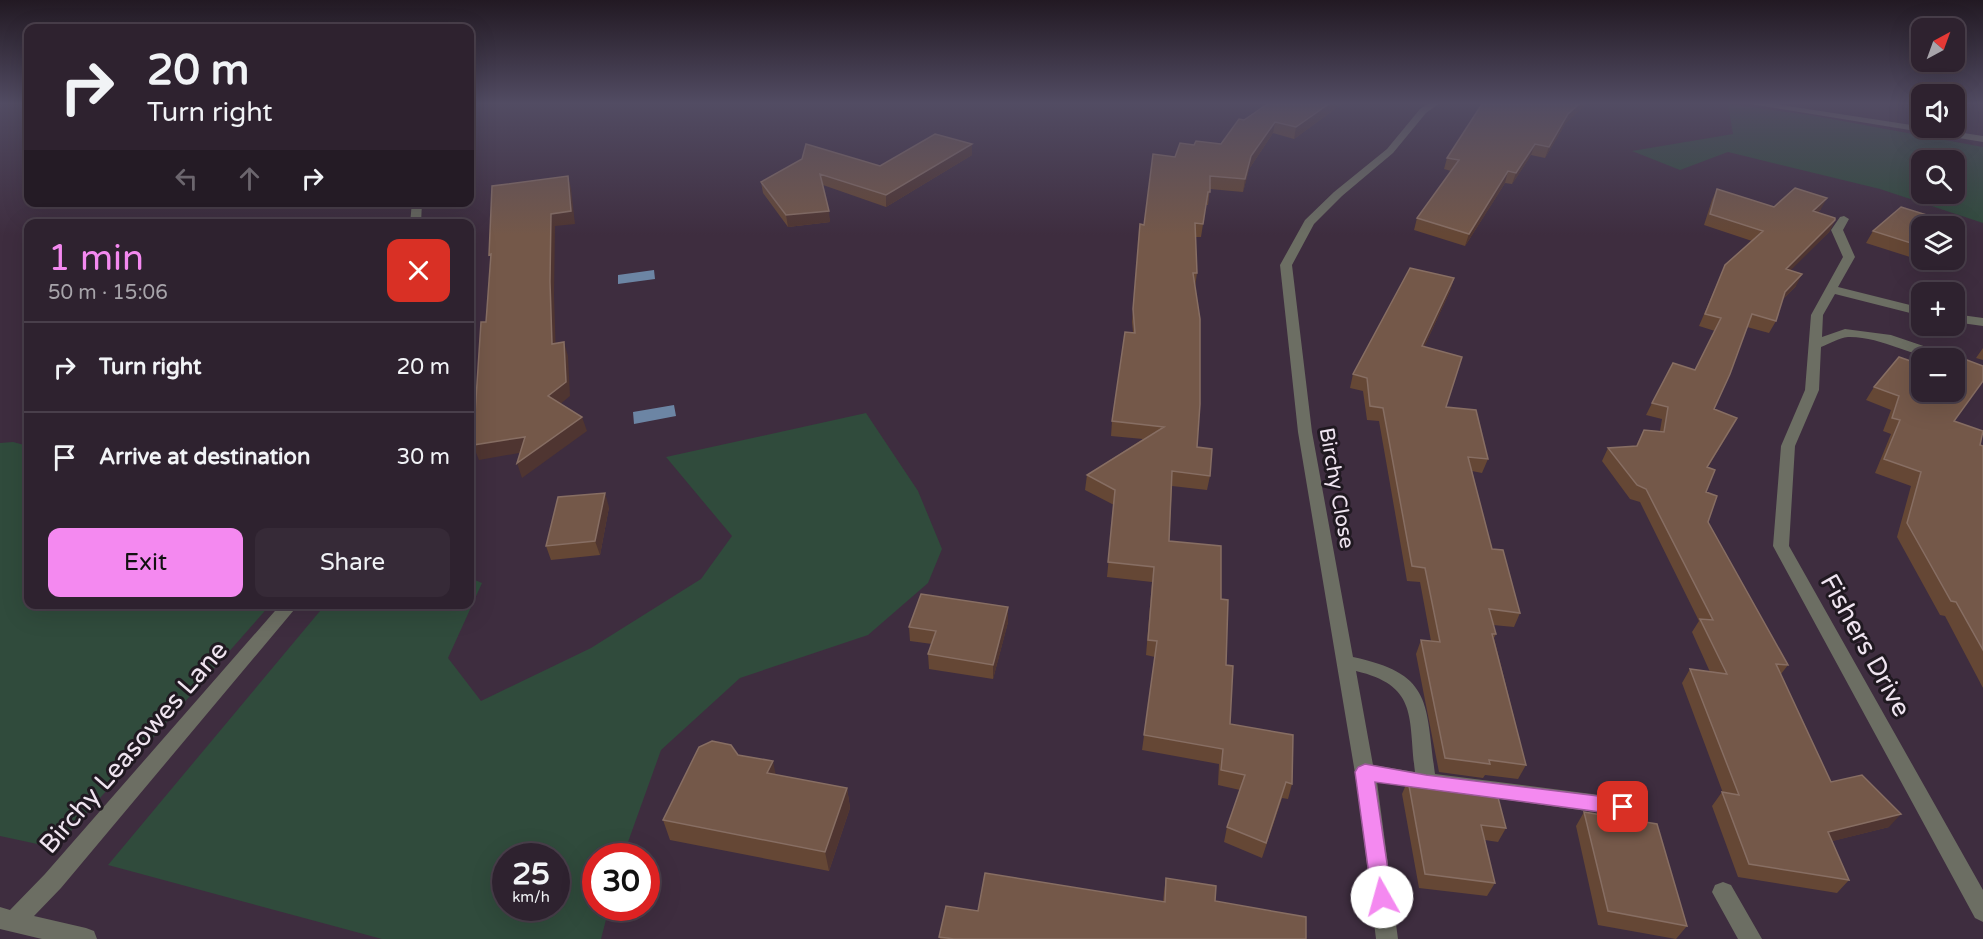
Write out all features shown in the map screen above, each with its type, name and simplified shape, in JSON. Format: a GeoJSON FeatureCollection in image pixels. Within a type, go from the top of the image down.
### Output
{"type":"FeatureCollection","features":[{"type":"Feature","properties":{"kind":"street","name":"Birchy Close"},"geometry":{"type":"LineString","coordinates":[[1387,939],[1365,772],[1305,432],[1286,265],[1309,222],[1393,147]]}},
{"type":"Feature","properties":{"kind":"street"},"geometry":{"type":"LineString","coordinates":[[1844,219],[1837,230],[1848,257],[1816,315],[1814,345],[1845,333],[1892,339],[1917,348]]}},
{"type":"Feature","properties":{"kind":"street"},"geometry":{"type":"LineString","coordinates":[[1831,289],[1911,309]]}},
{"type":"Feature","properties":{"kind":"street"},"geometry":{"type":"LineString","coordinates":[[1965,320],[1983,322]]}},
{"type":"Feature","properties":{"kind":"street","name":"Fishers Drive"},"geometry":{"type":"LineString","coordinates":[[1814,345],[1812,390],[1788,446],[1781,546],[1983,911]]}},
{"type":"Feature","properties":{"kind":"street","name":"Birchy Leasowes Lane"},"geometry":{"type":"LineString","coordinates":[[6,920],[60,872],[287,609]]}},
{"type":"Feature","properties":{"kind":"street"},"geometry":{"type":"LineString","coordinates":[[1346,662],[1395,676],[1408,687],[1415,699],[1426,782]]}},
{"type":"Feature","properties":{"kind":"street"},"geometry":{"type":"LineString","coordinates":[[1365,772],[1623,807]]}},
{"type":"Feature","properties":{"kind":"street"},"geometry":{"type":"LineString","coordinates":[[1723,892],[1751,939]]}},
{"type":"Feature","properties":{"kind":"street"},"geometry":{"type":"LineString","coordinates":[[6,920],[86,939]]}},
{"type":"Feature","properties":{"kind":"green space"},"geometry":{"type":"Polygon","coordinates":[[[1657,147],[1982,147],[1983,223],[1925,204],[1965,204],[1965,150],[1911,150],[1911,199],[1880,189],[1728,152],[1680,170],[1632,151],[1657,147]]]}},
{"type":"Feature","properties":{"kind":"green space"},"geometry":{"type":"Polygon","coordinates":[[[866,413],[918,491],[942,549],[928,583],[868,635],[740,678],[661,750],[628,843],[582,843],[582,921],[606,921],[601,939],[382,939],[108,865],[322,609],[470,609],[448,658],[481,701],[591,648],[701,579],[732,536],[666,457],[866,413]]]}},
{"type":"Feature","properties":{"kind":"green space"},"geometry":{"type":"Polygon","coordinates":[[[13,442],[24,445],[24,609],[266,609],[56,848],[0,836],[0,443],[13,442]]]}},
{"type":"Feature","properties":{"kind":"green space"},"geometry":{"type":"Polygon","coordinates":[[[474,580],[482,583],[474,601],[474,580]]]}},
{"type":"Feature","properties":{"kind":"water"},"geometry":{"type":"Polygon","coordinates":[[[654,270],[655,279],[618,284],[618,275],[654,270]]]}},
{"type":"Feature","properties":{"kind":"water"},"geometry":{"type":"Polygon","coordinates":[[[674,405],[676,416],[634,424],[633,412],[674,405]]]}},
{"type":"Feature","properties":{"kind":"building"},"geometry":{"type":"Polygon","coordinates":[[[805,147],[815,147],[880,166],[913,147],[967,147],[886,195],[820,174],[829,211],[786,215],[761,182],[802,159],[805,147]]]}},
{"type":"Feature","properties":{"kind":"building"},"geometry":{"type":"Polygon","coordinates":[[[1179,147],[1257,147],[1251,156],[1245,179],[1210,176],[1210,192],[1208,192],[1203,224],[1195,223],[1197,273],[1193,273],[1200,319],[1200,404],[1197,447],[1212,449],[1210,476],[1172,471],[1169,541],[1221,546],[1221,599],[1228,600],[1226,665],[1233,666],[1230,724],[1293,735],[1292,784],[1286,782],[1266,843],[1227,827],[1245,775],[1221,770],[1223,749],[1144,735],[1157,641],[1148,640],[1154,567],[1108,562],[1115,490],[1087,475],[1164,427],[1112,421],[1125,332],[1135,333],[1133,309],[1140,224],[1144,225],[1153,154],[1175,157],[1179,147]]]}},
{"type":"Feature","properties":{"kind":"building"},"geometry":{"type":"Polygon","coordinates":[[[1454,147],[1533,147],[1516,173],[1508,171],[1469,234],[1417,218],[1459,160],[1447,158],[1454,147]]]}},
{"type":"Feature","properties":{"kind":"building"},"geometry":{"type":"Polygon","coordinates":[[[568,176],[571,211],[551,214],[550,282],[552,344],[564,342],[566,382],[548,396],[582,417],[517,463],[525,437],[474,445],[481,322],[486,322],[491,254],[489,255],[492,186],[568,176]]]}},
{"type":"Feature","properties":{"kind":"building"},"geometry":{"type":"Polygon","coordinates":[[[1795,188],[1827,198],[1813,211],[1835,218],[1835,220],[1786,269],[1802,274],[1785,292],[1776,321],[1752,314],[1730,374],[1714,409],[1737,418],[1707,467],[1715,470],[1706,492],[1717,496],[1708,522],[1788,665],[1776,664],[1831,782],[1862,775],[1901,814],[1828,832],[1849,880],[1749,864],[1722,792],[1739,795],[1690,669],[1727,674],[1700,619],[1713,620],[1646,489],[1637,485],[1608,448],[1637,446],[1644,430],[1664,432],[1668,407],[1652,403],[1673,363],[1695,370],[1721,318],[1705,314],[1725,265],[1763,231],[1710,214],[1717,189],[1774,207],[1795,188]]]}},
{"type":"Feature","properties":{"kind":"building"},"geometry":{"type":"Polygon","coordinates":[[[1901,207],[1930,216],[1911,216],[1911,243],[1873,231],[1901,207]]]}},
{"type":"Feature","properties":{"kind":"building"},"geometry":{"type":"Polygon","coordinates":[[[1410,268],[1454,278],[1422,346],[1462,357],[1446,407],[1476,410],[1488,459],[1468,457],[1492,549],[1503,550],[1520,613],[1489,609],[1496,634],[1492,634],[1526,765],[1489,760],[1490,764],[1445,758],[1421,640],[1440,642],[1425,568],[1412,566],[1383,408],[1370,406],[1367,378],[1353,374],[1410,268]]]}},
{"type":"Feature","properties":{"kind":"building"},"geometry":{"type":"Polygon","coordinates":[[[1899,357],[1911,361],[1911,402],[1965,402],[1965,359],[1983,366],[1983,381],[1954,421],[1983,431],[1980,445],[1983,446],[1983,650],[1956,602],[1951,601],[1907,523],[1921,472],[1884,459],[1900,420],[1892,418],[1899,396],[1874,387],[1899,357]]]}},
{"type":"Feature","properties":{"kind":"building"},"geometry":{"type":"Polygon","coordinates":[[[605,493],[595,541],[546,546],[558,497],[605,493]]]}},
{"type":"Feature","properties":{"kind":"building"},"geometry":{"type":"Polygon","coordinates":[[[921,594],[1008,607],[993,665],[928,654],[936,631],[909,627],[921,594]]]}},
{"type":"Feature","properties":{"kind":"building"},"geometry":{"type":"Polygon","coordinates":[[[712,741],[731,745],[738,755],[773,761],[767,773],[847,788],[825,852],[663,820],[699,747],[712,741]]]}},
{"type":"Feature","properties":{"kind":"building"},"geometry":{"type":"Polygon","coordinates":[[[1449,779],[1495,786],[1506,828],[1481,825],[1495,883],[1425,874],[1408,780],[1451,785],[1449,779]]]}},
{"type":"Feature","properties":{"kind":"building"},"geometry":{"type":"Polygon","coordinates":[[[1584,812],[1657,824],[1687,926],[1608,911],[1584,812]]]}},
{"type":"Feature","properties":{"kind":"building"},"geometry":{"type":"Polygon","coordinates":[[[985,873],[1165,902],[1166,878],[1216,886],[1215,901],[1306,917],[1306,939],[954,939],[939,937],[946,906],[978,911],[985,873]]]}},
{"type":"Feature","properties":{"kind":"route"},"geometry":{"type":"LineString","coordinates":[[1382,897],[1365,772],[1623,807]]}}]}
